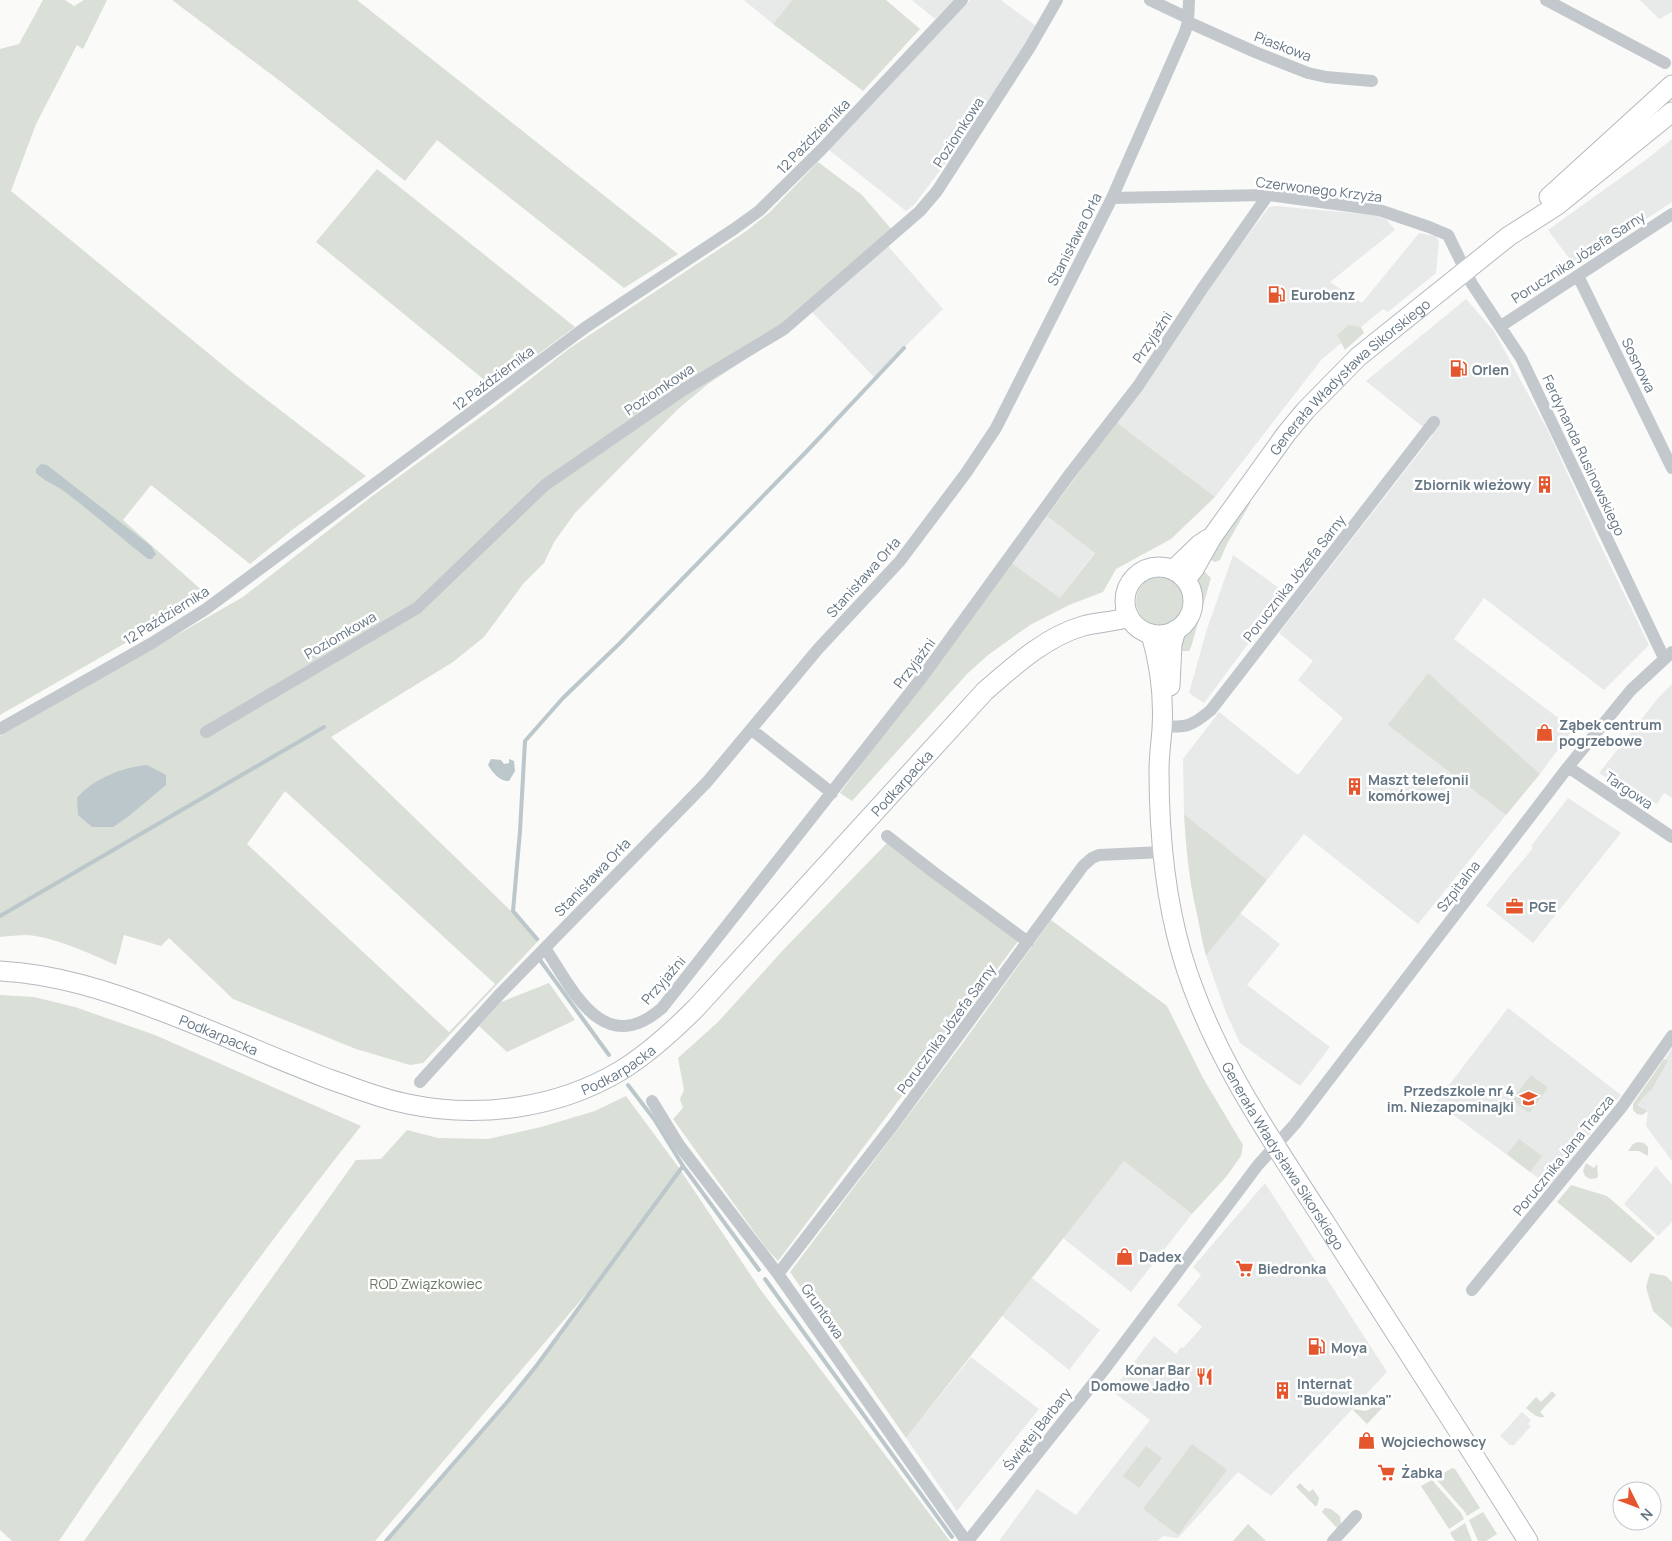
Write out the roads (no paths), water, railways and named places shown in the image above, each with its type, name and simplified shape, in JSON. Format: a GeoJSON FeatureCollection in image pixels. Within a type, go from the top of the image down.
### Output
{"type":"FeatureCollection","features":[{"type":"Feature","properties":{"kind":"main road","name":"Generała Władysława Sikorskiego"},"geometry":{"type":"LineString","coordinates":[[1180,575],[1194,569],[1212,537],[1286,434],[1326,389],[1358,357],[1509,236],[1584,164],[1672,85]]}},
{"type":"Feature","properties":{"kind":"main road","name":"Generała Władysława Sikorskiego"},"geometry":{"type":"LineString","coordinates":[[1509,236],[1556,206],[1672,112]]}},
{"type":"Feature","properties":{"kind":"main road"},"geometry":{"type":"LineString","coordinates":[[1156,567],[1180,575],[1191,590],[1193,601],[1191,613],[1185,623],[1176,630],[1160,635],[1142,631],[1134,625],[1127,610],[1126,591],[1132,580],[1140,572],[1156,567]]}},
{"type":"Feature","properties":{"kind":"main road","name":"Podkarpacka"},"geometry":{"type":"LineString","coordinates":[[0,971],[45,976],[129,999],[365,1092],[409,1104],[451,1110],[486,1110],[516,1108],[559,1098],[586,1088],[621,1070],[679,1025],[716,987],[985,691],[1034,652],[1072,630],[1085,626],[1092,617],[1127,610]]}},
{"type":"Feature","properties":{"kind":"main road","name":"Generała Władysława Sikorskiego"},"geometry":{"type":"LineString","coordinates":[[1162,726],[1168,706],[1171,683],[1172,644],[1176,630]]}},
{"type":"Feature","properties":{"kind":"main road","name":"Generała Władysława Sikorskiego"},"geometry":{"type":"LineString","coordinates":[[1151,634],[1160,666],[1162,726],[1159,765],[1159,810],[1163,852],[1174,927],[1193,992],[1231,1073],[1275,1146],[1528,1541]]}},
{"type":"Feature","properties":{"kind":"street","name":"12 Października"},"geometry":{"type":"LineString","coordinates":[[0,729],[152,642],[216,602],[586,327],[747,220],[771,200],[821,150],[962,0]]}},
{"type":"Feature","properties":{"kind":"street","name":"Poziomkowa"},"geometry":{"type":"LineString","coordinates":[[206,732],[417,608],[545,485],[682,390],[784,329],[920,211],[938,191],[1030,47],[1057,0]]}},
{"type":"Feature","properties":{"kind":"street","name":"Piaskowa"},"geometry":{"type":"LineString","coordinates":[[1150,0],[1255,52],[1308,73],[1326,77],[1372,81]]}},
{"type":"Feature","properties":{"kind":"street","name":"Stanisława Orła"},"geometry":{"type":"LineString","coordinates":[[420,1082],[499,995],[707,782],[818,649],[900,561],[966,473],[996,428],[1112,198],[1185,32],[1189,0]]}},
{"type":"Feature","properties":{"kind":"street"},"geometry":{"type":"LineString","coordinates":[[1546,0],[1665,63]]}},
{"type":"Feature","properties":{"kind":"street","name":"Czerwonego Krzyża"},"geometry":{"type":"LineString","coordinates":[[1112,198],[1268,195],[1379,210],[1429,227],[1448,236],[1459,254],[1465,271]]}},
{"type":"Feature","properties":{"kind":"street","name":"Przyjaźni"},"geometry":{"type":"LineString","coordinates":[[545,948],[583,1006],[598,1019],[606,1023],[625,1026],[642,1022],[652,1016],[670,998],[924,676],[1069,475],[1138,386],[1202,289],[1268,195]]}},
{"type":"Feature","properties":{"kind":"street","name":"Porucznika Józefa Sarny"},"geometry":{"type":"LineString","coordinates":[[1501,326],[1672,214]]}},
{"type":"Feature","properties":{"kind":"street","name":"Ferdynanda Rusinowskiego"},"geometry":{"type":"LineString","coordinates":[[1465,271],[1521,358],[1668,655]]}},
{"type":"Feature","properties":{"kind":"street","name":"Sosnowa"},"geometry":{"type":"LineString","coordinates":[[1578,276],[1672,468]]}},
{"type":"Feature","properties":{"kind":"street","name":"Porucznika Józefa Sarny"},"geometry":{"type":"LineString","coordinates":[[1162,726],[1179,728],[1189,726],[1200,720],[1211,710],[1434,422]]}},
{"type":"Feature","properties":{"kind":"street","name":"Szpitalna"},"geometry":{"type":"LineString","coordinates":[[1275,1146],[1295,1124],[1568,767],[1631,690],[1668,655]]}},
{"type":"Feature","properties":{"kind":"street"},"geometry":{"type":"LineString","coordinates":[[752,730],[832,793]]}},
{"type":"Feature","properties":{"kind":"street","name":"Targowa"},"geometry":{"type":"LineString","coordinates":[[1568,767],[1672,837]]}},
{"type":"Feature","properties":{"kind":"street"},"geometry":{"type":"LineString","coordinates":[[887,836],[1028,942]]}},
{"type":"Feature","properties":{"kind":"street","name":"Porucznika Józefa Sarny"},"geometry":{"type":"LineString","coordinates":[[778,1274],[893,1125],[1083,866],[1099,855],[1163,852]]}},
{"type":"Feature","properties":{"kind":"street","name":"Porucznika Jana Tracza"},"geometry":{"type":"LineString","coordinates":[[1472,1290],[1620,1108],[1672,1036]]}},
{"type":"Feature","properties":{"kind":"street","name":"Gruntowa"},"geometry":{"type":"LineString","coordinates":[[652,1101],[679,1145],[778,1274],[967,1541]]}},
{"type":"Feature","properties":{"kind":"street","name":"Świętej Barbary"},"geometry":{"type":"LineString","coordinates":[[967,1541],[1104,1370],[1258,1165],[1275,1146]]}},
{"type":"Feature","properties":{"kind":"street"},"geometry":{"type":"LineString","coordinates":[[1333,1541],[1356,1516]]}},
{"type":"Feature","properties":{"kind":"waterway"},"geometry":{"type":"LineString","coordinates":[[537,939],[513,911],[525,741],[563,698],[620,643],[807,451],[904,348]]}},
{"type":"Feature","properties":{"kind":"waterway"},"geometry":{"type":"LineString","coordinates":[[0,916],[324,727]]}},
{"type":"Feature","properties":{"kind":"waterway"},"geometry":{"type":"LineString","coordinates":[[540,960],[609,1055]]}},
{"type":"Feature","properties":{"kind":"waterway"},"geometry":{"type":"LineString","coordinates":[[628,1085],[654,1119],[683,1166],[759,1270]]}},
{"type":"Feature","properties":{"kind":"waterway"},"geometry":{"type":"LineString","coordinates":[[386,1541],[537,1365],[683,1166]]}},
{"type":"Feature","properties":{"kind":"waterway"},"geometry":{"type":"LineString","coordinates":[[765,1279],[952,1537]]}},
{"type":"Feature","properties":{"kind":"place","name":"Eurobenz"},"geometry":{"type":"Point","coordinates":[1277,294]}},
{"type":"Feature","properties":{"kind":"place","name":"Orlen"},"geometry":{"type":"Point","coordinates":[1458,369]}},
{"type":"Feature","properties":{"kind":"place","name":"Zbiornik wieżowy"},"geometry":{"type":"Point","coordinates":[1545,484]}},
{"type":"Feature","properties":{"kind":"place","name":"Ząbek centrum pogrzebowe"},"geometry":{"type":"Point","coordinates":[1545,732]}},
{"type":"Feature","properties":{"kind":"place","name":"Maszt telefonii komórkowej"},"geometry":{"type":"Point","coordinates":[1354,787]}},
{"type":"Feature","properties":{"kind":"place","name":"PGE"},"geometry":{"type":"Point","coordinates":[1515,906]}},
{"type":"Feature","properties":{"kind":"place","name":"Przedszkole nr 4 im. Niezapominajki"},"geometry":{"type":"Point","coordinates":[1528,1098]}},
{"type":"Feature","properties":{"kind":"place","name":"Dadex"},"geometry":{"type":"Point","coordinates":[1125,1256]}},
{"type":"Feature","properties":{"kind":"place","name":"Biedronka"},"geometry":{"type":"Point","coordinates":[1244,1268]}},
{"type":"Feature","properties":{"kind":"place","name":"Moya"},"geometry":{"type":"Point","coordinates":[1317,1347]}},
{"type":"Feature","properties":{"kind":"place","name":"Konar Bar Domowe Jadło"},"geometry":{"type":"Point","coordinates":[1204,1377]}},
{"type":"Feature","properties":{"kind":"place","name":"Internat \"Budowlanka\""},"geometry":{"type":"Point","coordinates":[1283,1391]}},
{"type":"Feature","properties":{"kind":"place","name":"Wojciechowscy"},"geometry":{"type":"Point","coordinates":[1367,1441]}},
{"type":"Feature","properties":{"kind":"place","name":"Żabka"},"geometry":{"type":"Point","coordinates":[1387,1472]}},
{"type":"Feature","properties":{"kind":"park label","name":"ROD Związkowiec"},"geometry":{"type":"Point","coordinates":[426,1283]}}]}
